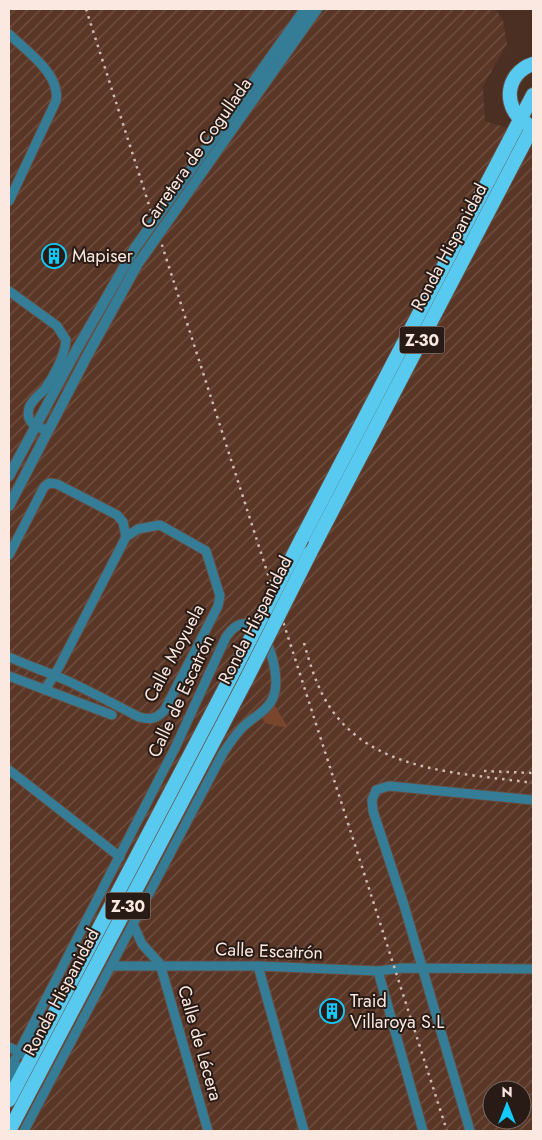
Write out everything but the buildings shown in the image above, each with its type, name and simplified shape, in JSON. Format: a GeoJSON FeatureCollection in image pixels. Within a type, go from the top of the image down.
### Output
{"type":"FeatureCollection","features":[{"type":"Feature","properties":{"kind":"highway"},"geometry":{"type":"LineString","coordinates":[[533,64],[519,72],[510,89],[510,102],[520,119],[533,126]]}},
{"type":"Feature","properties":{"kind":"highway","name":"Ronda Hispanidad"},"geometry":{"type":"LineString","coordinates":[[9,1100],[533,95]]}},
{"type":"Feature","properties":{"kind":"highway","name":"Ronda Hispanidad"},"geometry":{"type":"LineString","coordinates":[[9,1131],[246,680],[533,126]]}},
{"type":"Feature","properties":{"kind":"street","name":"Carretera de Cogullada"},"geometry":{"type":"LineString","coordinates":[[9,506],[88,354],[137,266],[305,9]]}},
{"type":"Feature","properties":{"kind":"street","name":"Carretera de Cogullada"},"geometry":{"type":"LineString","coordinates":[[9,476],[77,349],[135,248],[317,9]]}},
{"type":"Feature","properties":{"kind":"street"},"geometry":{"type":"LineString","coordinates":[[9,34],[48,74],[55,83],[58,92],[9,201]]}},
{"type":"Feature","properties":{"kind":"street"},"geometry":{"type":"LineString","coordinates":[[9,291],[57,326],[66,340],[64,353],[48,385],[34,399],[28,411],[30,420],[35,426],[49,429]]}},
{"type":"Feature","properties":{"kind":"street"},"geometry":{"type":"LineString","coordinates":[[9,555],[44,487],[49,483],[57,484],[117,515],[123,522],[126,537],[45,690]]}},
{"type":"Feature","properties":{"kind":"street","name":"Calle Moyuela"},"geometry":{"type":"LineString","coordinates":[[9,657],[54,676],[139,717],[154,718],[164,711],[218,606],[220,596],[208,556],[201,546],[160,526],[138,529],[126,537]]}},
{"type":"Feature","properties":{"kind":"street","name":"Calle de Escatrón"},"geometry":{"type":"LineString","coordinates":[[9,1071],[120,858],[175,748],[226,638],[232,629],[238,625],[249,624],[256,627],[263,635],[275,669],[277,684],[274,695],[266,707],[238,733],[223,753],[26,1129]]}},
{"type":"Feature","properties":{"kind":"street"},"geometry":{"type":"LineString","coordinates":[[9,676],[112,715]]}},
{"type":"Feature","properties":{"kind":"street"},"geometry":{"type":"LineString","coordinates":[[9,770],[120,858]]}},
{"type":"Feature","properties":{"kind":"street"},"geometry":{"type":"LineString","coordinates":[[470,1131],[423,968],[373,811],[373,795],[380,788],[389,786],[533,800]]}},
{"type":"Feature","properties":{"kind":"street"},"geometry":{"type":"LineString","coordinates":[[133,924],[142,944],[160,964]]}},
{"type":"Feature","properties":{"kind":"street","name":"Calle Escatrón"},"geometry":{"type":"LineString","coordinates":[[111,966],[160,964],[378,971],[423,968],[532,967]]}},
{"type":"Feature","properties":{"kind":"street","name":"Calle de Lécera"},"geometry":{"type":"LineString","coordinates":[[160,964],[208,1131]]}},
{"type":"Feature","properties":{"kind":"street"},"geometry":{"type":"LineString","coordinates":[[258,966],[304,1131]]}},
{"type":"Feature","properties":{"kind":"street"},"geometry":{"type":"LineString","coordinates":[[378,971],[423,1131]]}},
{"type":"Feature","properties":{"kind":"street","name":"Calle de Escatrón"},"geometry":{"type":"LineString","coordinates":[[26,1129],[41,1083],[66,1032],[74,1007]]}},
{"type":"Feature","properties":{"kind":"street","name":"Ronda Hispanidad"},"geometry":{"type":"LineString","coordinates":[[9,1082],[29,1045],[53,1015]]}},
{"type":"Feature","properties":{"kind":"street"},"geometry":{"type":"LineString","coordinates":[[9,1047],[19,1052]]}},
{"type":"Feature","properties":{"kind":"shaded area"},"geometry":{"type":"Polygon","coordinates":[[[9,9],[495,9],[503,20],[507,44],[483,86],[485,121],[533,136],[533,1131],[9,1131],[9,9]]]}},
{"type":"Feature","properties":{"kind":"shaded area"},"geometry":{"type":"Polygon","coordinates":[[[274,704],[287,728],[265,723],[261,716],[274,704]]]}},
{"type":"Feature","properties":{"kind":"railway"},"geometry":{"type":"LineString","coordinates":[[86,9],[447,1131]]}},
{"type":"Feature","properties":{"kind":"railway"},"geometry":{"type":"LineString","coordinates":[[304,643],[309,661],[328,705],[353,733],[375,748],[399,759],[425,767],[533,783]]}},
{"type":"Feature","properties":{"kind":"railway"},"geometry":{"type":"LineString","coordinates":[[484,771],[533,773]]}},
{"type":"Feature","properties":{"kind":"place","name":"Mapiser"},"geometry":{"type":"Point","coordinates":[54,256]}},
{"type":"Feature","properties":{"kind":"place","name":"Traid Villaroya S.L"},"geometry":{"type":"Point","coordinates":[332,1011]}}]}
